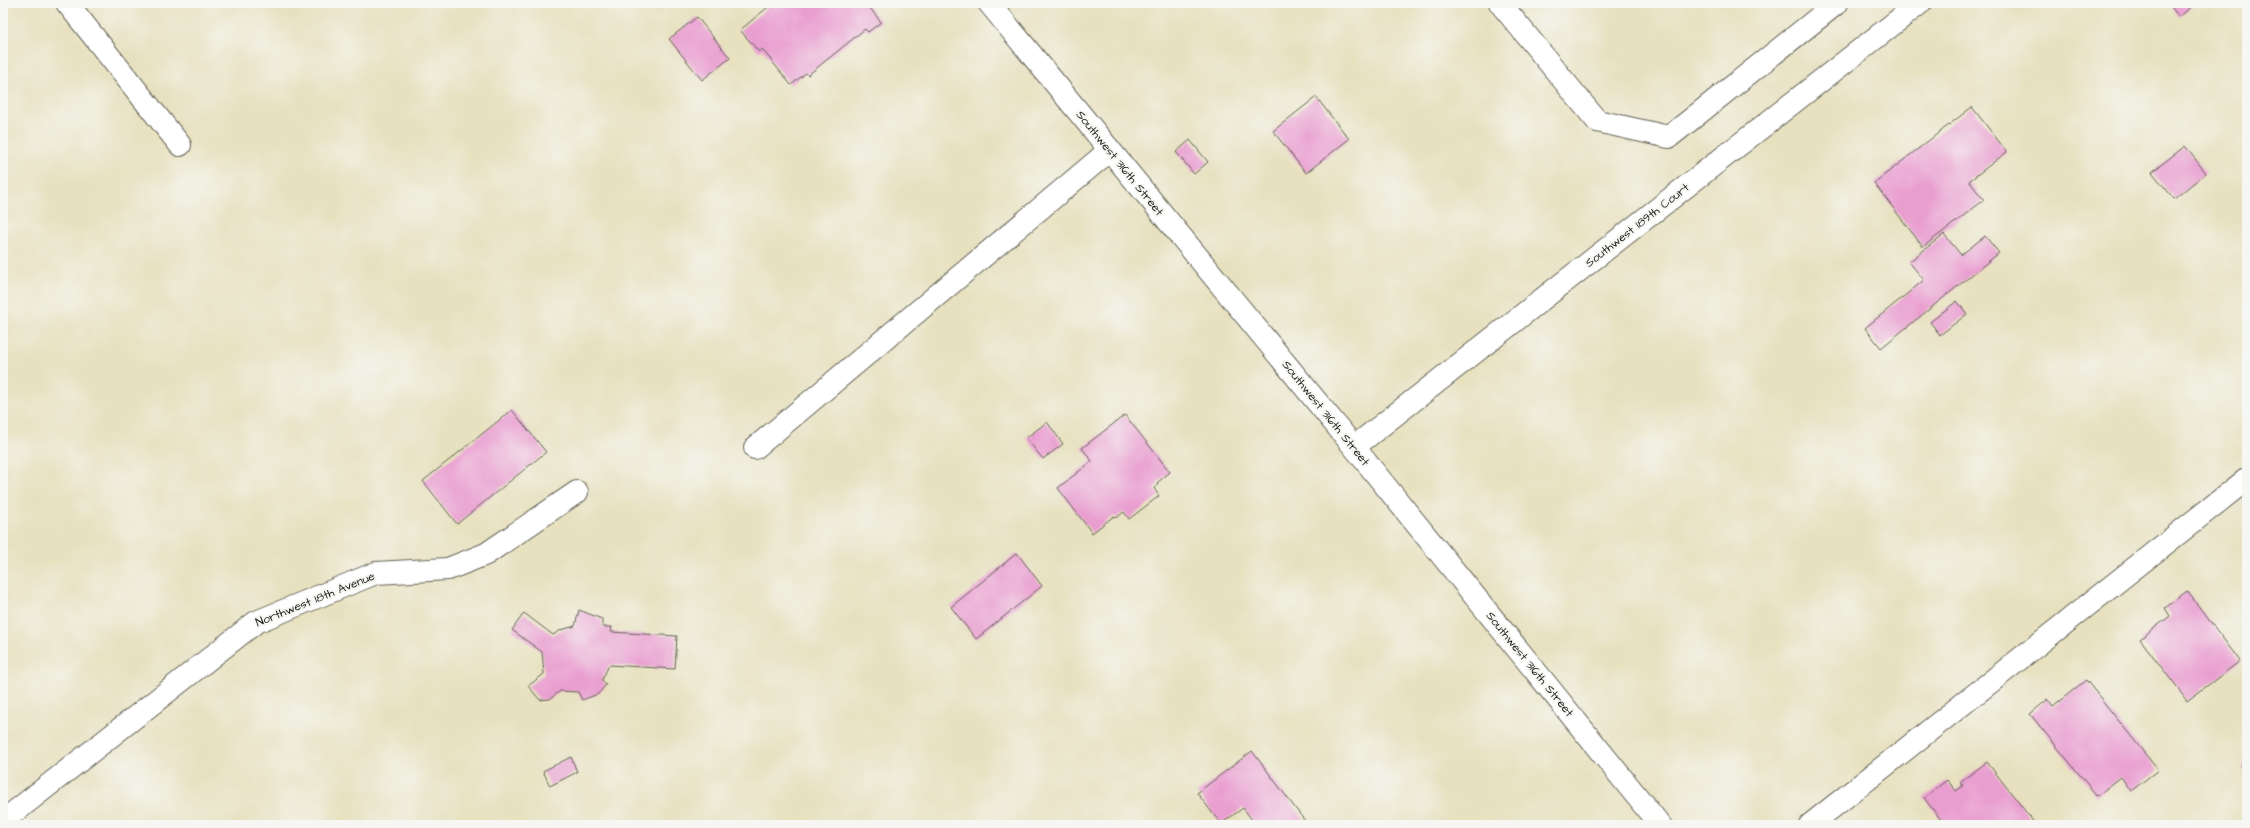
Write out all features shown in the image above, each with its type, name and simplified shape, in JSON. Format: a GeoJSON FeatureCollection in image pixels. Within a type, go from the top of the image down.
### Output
{"type":"FeatureCollection","features":[{"type":"Feature","properties":{"kind":"street"},"geometry":{"type":"LineString","coordinates":[[67,3],[180,145]]}},
{"type":"Feature","properties":{"kind":"street"},"geometry":{"type":"LineString","coordinates":[[1500,3],[1597,121],[1669,137],[1837,3]]}},
{"type":"Feature","properties":{"kind":"street","name":"Southwest 189th Court"},"geometry":{"type":"LineString","coordinates":[[1354,447],[1920,3]]}},
{"type":"Feature","properties":{"kind":"street","name":"Southwest 316th Street"},"geometry":{"type":"LineString","coordinates":[[993,4],[1110,150],[1354,447],[1660,825]]}},
{"type":"Feature","properties":{"kind":"street"},"geometry":{"type":"LineString","coordinates":[[755,448],[1110,150]]}},
{"type":"Feature","properties":{"kind":"street"},"geometry":{"type":"LineString","coordinates":[[1810,825],[2247,479]]}},
{"type":"Feature","properties":{"kind":"street","name":"Northwest 18th Avenue"},"geometry":{"type":"LineString","coordinates":[[3,821],[256,622],[376,573],[448,569],[486,554],[577,492]]}},
{"type":"Feature","properties":{"kind":"building"},"geometry":{"type":"Polygon","coordinates":[[[773,3],[866,3],[881,22],[868,32],[865,29],[808,75],[806,73],[791,85],[762,49],[759,52],[740,30],[773,3]]]}},
{"type":"Feature","properties":{"kind":"building"},"geometry":{"type":"Polygon","coordinates":[[[2168,3],[2196,3],[2179,17],[2168,3]]]}},
{"type":"Feature","properties":{"kind":"building"},"geometry":{"type":"Polygon","coordinates":[[[697,17],[730,58],[702,80],[669,39],[697,17]]]}},
{"type":"Feature","properties":{"kind":"building"},"geometry":{"type":"Polygon","coordinates":[[[1316,97],[1349,139],[1306,173],[1273,131],[1316,97]]]}},
{"type":"Feature","properties":{"kind":"building"},"geometry":{"type":"Polygon","coordinates":[[[1972,107],[2007,152],[1969,181],[1984,200],[1923,247],[1874,183],[1972,107]]]}},
{"type":"Feature","properties":{"kind":"building"},"geometry":{"type":"Polygon","coordinates":[[[1190,140],[1208,162],[1194,174],[1176,152],[1190,140]]]}},
{"type":"Feature","properties":{"kind":"building"},"geometry":{"type":"Polygon","coordinates":[[[2185,146],[2206,173],[2174,199],[2152,172],[2185,146]]]}},
{"type":"Feature","properties":{"kind":"building"},"geometry":{"type":"Polygon","coordinates":[[[1944,234],[1961,255],[1985,236],[1999,253],[1881,348],[1865,328],[1924,280],[1909,262],[1944,234]]]}},
{"type":"Feature","properties":{"kind":"building"},"geometry":{"type":"Polygon","coordinates":[[[1957,301],[1967,314],[1940,335],[1930,322],[1957,301]]]}},
{"type":"Feature","properties":{"kind":"building"},"geometry":{"type":"Polygon","coordinates":[[[512,410],[546,452],[457,524],[423,481],[512,410]]]}},
{"type":"Feature","properties":{"kind":"building"},"geometry":{"type":"Polygon","coordinates":[[[1125,415],[1170,472],[1157,483],[1158,485],[1154,488],[1159,496],[1129,519],[1124,512],[1116,518],[1114,516],[1092,533],[1058,488],[1092,461],[1082,448],[1125,415]]]}},
{"type":"Feature","properties":{"kind":"building"},"geometry":{"type":"Polygon","coordinates":[[[1047,422],[1063,444],[1043,459],[1026,438],[1047,422]]]}},
{"type":"Feature","properties":{"kind":"building"},"geometry":{"type":"Polygon","coordinates":[[[1017,553],[1042,586],[976,639],[951,607],[1017,553]]]}},
{"type":"Feature","properties":{"kind":"building"},"geometry":{"type":"Polygon","coordinates":[[[2187,591],[2240,661],[2187,701],[2140,639],[2170,616],[2165,608],[2187,591]]]}},
{"type":"Feature","properties":{"kind":"building"},"geometry":{"type":"Polygon","coordinates":[[[579,610],[602,619],[602,627],[612,627],[611,632],[677,636],[675,669],[609,665],[602,680],[606,685],[598,694],[582,700],[578,692],[560,691],[550,699],[540,700],[528,686],[544,674],[542,652],[512,630],[524,613],[553,635],[561,630],[575,626],[579,610]]]}},
{"type":"Feature","properties":{"kind":"building"},"geometry":{"type":"Polygon","coordinates":[[[2086,680],[2158,770],[2131,791],[2121,777],[2097,796],[2030,714],[2048,699],[2053,706],[2086,680]]]}},
{"type":"Feature","properties":{"kind":"building"},"geometry":{"type":"Polygon","coordinates":[[[1252,751],[1308,825],[1256,825],[1243,808],[1221,824],[1197,793],[1252,751]]]}},
{"type":"Feature","properties":{"kind":"building"},"geometry":{"type":"Polygon","coordinates":[[[571,757],[577,772],[550,786],[543,771],[571,757]]]}},
{"type":"Feature","properties":{"kind":"building"},"geometry":{"type":"Polygon","coordinates":[[[2247,761],[2247,774],[2241,766],[2247,761]]]}},
{"type":"Feature","properties":{"kind":"building"},"geometry":{"type":"Polygon","coordinates":[[[1987,762],[2036,825],[1945,825],[1924,798],[1947,780],[1956,791],[1963,786],[1960,782],[1987,762]]]}}]}
